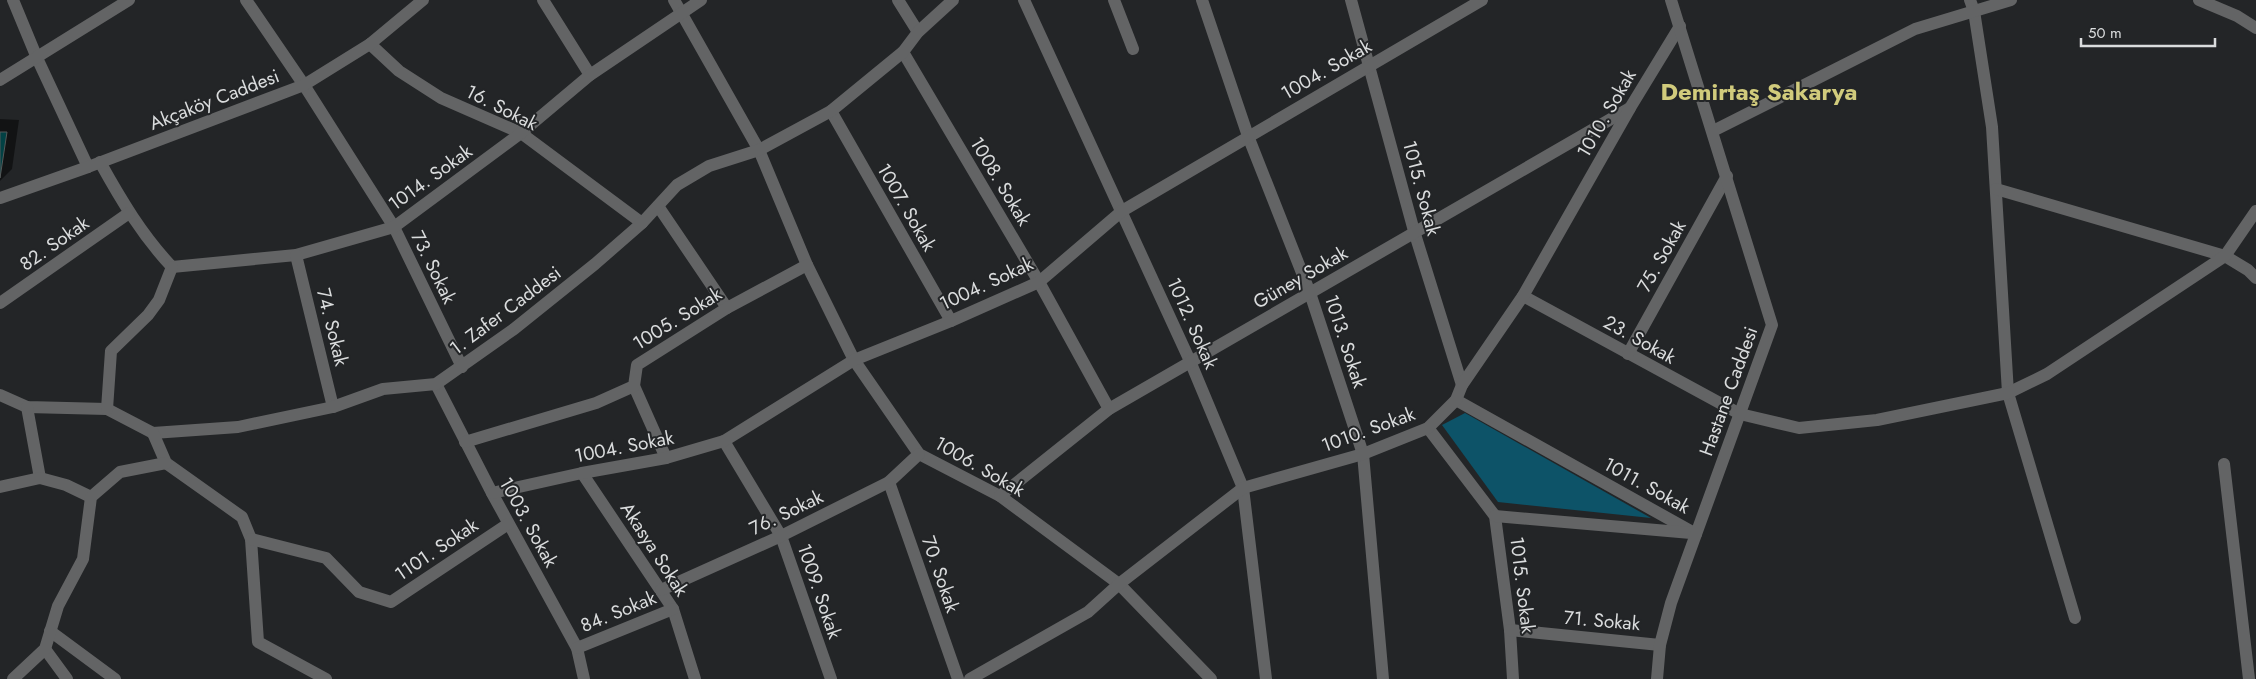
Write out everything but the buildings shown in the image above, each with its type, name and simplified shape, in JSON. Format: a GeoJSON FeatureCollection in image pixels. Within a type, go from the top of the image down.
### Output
{"type":"FeatureCollection","features":[{"type":"Feature","properties":{"kind":"street"},"geometry":{"type":"LineString","coordinates":[[14,0],[37,58],[94,165],[154,248],[172,267],[159,300],[148,315],[111,351],[107,409]]}},
{"type":"Feature","properties":{"kind":"street"},"geometry":{"type":"LineString","coordinates":[[0,80],[129,0]]}},
{"type":"Feature","properties":{"kind":"street","name":"73. Sokak"},"geometry":{"type":"LineString","coordinates":[[246,0],[304,85],[394,227],[462,367]]}},
{"type":"Feature","properties":{"kind":"street","name":"Akçaköy Caddesi"},"geometry":{"type":"LineString","coordinates":[[0,198],[94,165],[304,85],[370,44],[423,0]]}},
{"type":"Feature","properties":{"kind":"street"},"geometry":{"type":"LineString","coordinates":[[542,0],[590,76]]}},
{"type":"Feature","properties":{"kind":"street","name":"1006. Sokak"},"geometry":{"type":"LineString","coordinates":[[674,0],[759,150],[806,265],[854,360],[919,454],[1000,496],[1119,584],[1211,679]]}},
{"type":"Feature","properties":{"kind":"street","name":"1014. Sokak"},"geometry":{"type":"LineString","coordinates":[[172,267],[296,255],[394,227],[521,133],[590,76],[701,0]]}},
{"type":"Feature","properties":{"kind":"street"},"geometry":{"type":"LineString","coordinates":[[898,0],[918,32]]}},
{"type":"Feature","properties":{"kind":"street","name":"1. Zafer Caddesi"},"geometry":{"type":"LineString","coordinates":[[153,433],[238,427],[333,407],[382,389],[436,384],[462,367],[595,264],[642,223],[677,185],[709,166],[759,150],[831,111],[903,52],[918,32],[953,0]]}},
{"type":"Feature","properties":{"kind":"street","name":"1012. Sokak"},"geometry":{"type":"LineString","coordinates":[[1024,0],[1190,361],[1243,488],[1266,679]]}},
{"type":"Feature","properties":{"kind":"street"},"geometry":{"type":"LineString","coordinates":[[1114,0],[1133,49]]}},
{"type":"Feature","properties":{"kind":"street","name":"1013. Sokak"},"geometry":{"type":"LineString","coordinates":[[1202,0],[1248,136],[1310,293],[1363,454],[1383,679]]}},
{"type":"Feature","properties":{"kind":"street","name":"1015. Sokak"},"geometry":{"type":"LineString","coordinates":[[1350,0],[1370,66],[1414,232],[1462,385]]}},
{"type":"Feature","properties":{"kind":"street","name":"1004. Sokak"},"geometry":{"type":"LineString","coordinates":[[492,493],[582,473],[666,458],[724,441],[854,360],[951,321],[1039,282],[1122,211],[1482,0]]}},
{"type":"Feature","properties":{"kind":"street","name":"Hastane Caddesi"},"geometry":{"type":"LineString","coordinates":[[1657,679],[1660,645],[1671,603],[1772,325],[1671,0]]}},
{"type":"Feature","properties":{"kind":"street"},"geometry":{"type":"LineString","coordinates":[[1713,131],[1915,29],[1972,6],[2012,0]]}},
{"type":"Feature","properties":{"kind":"street"},"geometry":{"type":"LineString","coordinates":[[2199,0],[2237,16],[2256,28]]}},
{"type":"Feature","properties":{"kind":"street"},"geometry":{"type":"LineString","coordinates":[[1972,6],[1992,126],[2008,393],[2076,618]]}},
{"type":"Feature","properties":{"kind":"street","name":"1010. Sokak"},"geometry":{"type":"LineString","coordinates":[[970,679],[1088,612],[1119,584],[1243,488],[1363,454],[1428,428],[1456,400],[1462,385],[1523,296],[1630,108],[1680,26]]}},
{"type":"Feature","properties":{"kind":"street","name":"16. Sokak"},"geometry":{"type":"LineString","coordinates":[[370,44],[399,71],[442,98],[521,133],[642,223]]}},
{"type":"Feature","properties":{"kind":"street","name":"1008. Sokak"},"geometry":{"type":"LineString","coordinates":[[903,52],[1039,282],[1109,409]]}},
{"type":"Feature","properties":{"kind":"street","name":"Güney Sokak"},"geometry":{"type":"LineString","coordinates":[[1000,496],[1109,409],[1630,108]]}},
{"type":"Feature","properties":{"kind":"street","name":"1007. Sokak"},"geometry":{"type":"LineString","coordinates":[[831,111],[951,321]]}},
{"type":"Feature","properties":{"kind":"street","name":"75. Sokak"},"geometry":{"type":"LineString","coordinates":[[1628,354],[1727,176]]}},
{"type":"Feature","properties":{"kind":"street"},"geometry":{"type":"LineString","coordinates":[[1996,189],[2225,256],[2248,270],[2256,278]]}},
{"type":"Feature","properties":{"kind":"street"},"geometry":{"type":"LineString","coordinates":[[658,206],[727,308]]}},
{"type":"Feature","properties":{"kind":"street"},"geometry":{"type":"LineString","coordinates":[[2225,256],[2256,211]]}},
{"type":"Feature","properties":{"kind":"street","name":"82. Sokak"},"geometry":{"type":"LineString","coordinates":[[0,304],[129,214]]}},
{"type":"Feature","properties":{"kind":"street","name":"74. Sokak"},"geometry":{"type":"LineString","coordinates":[[296,255],[333,407]]}},
{"type":"Feature","properties":{"kind":"street","name":"23. Sokak"},"geometry":{"type":"LineString","coordinates":[[1523,296],[1740,414],[1800,428],[1877,420],[2008,393],[2047,374],[2225,256]]}},
{"type":"Feature","properties":{"kind":"street","name":"1005. Sokak"},"geometry":{"type":"LineString","coordinates":[[634,386],[637,365],[727,308],[806,265]]}},
{"type":"Feature","properties":{"kind":"street","name":"1003. Sokak"},"geometry":{"type":"LineString","coordinates":[[436,384],[508,524],[577,648],[584,679]]}},
{"type":"Feature","properties":{"kind":"street"},"geometry":{"type":"LineString","coordinates":[[465,442],[596,403],[634,386],[666,458]]}},
{"type":"Feature","properties":{"kind":"street"},"geometry":{"type":"LineString","coordinates":[[0,395],[28,407],[107,409],[153,433],[166,463],[242,517],[251,539],[258,642],[326,679]]}},
{"type":"Feature","properties":{"kind":"street","name":"1011. Sokak"},"geometry":{"type":"LineString","coordinates":[[1456,400],[1696,534]]}},
{"type":"Feature","properties":{"kind":"street"},"geometry":{"type":"LineString","coordinates":[[28,407],[40,478]]}},
{"type":"Feature","properties":{"kind":"street","name":"1015. Sokak"},"geometry":{"type":"LineString","coordinates":[[1428,428],[1495,516],[1510,630],[1514,679]]}},
{"type":"Feature","properties":{"kind":"street","name":"1009. Sokak"},"geometry":{"type":"LineString","coordinates":[[724,441],[781,536],[831,679]]}},
{"type":"Feature","properties":{"kind":"street","name":"76. Sokak"},"geometry":{"type":"LineString","coordinates":[[661,590],[781,536],[889,482],[919,454]]}},
{"type":"Feature","properties":{"kind":"street"},"geometry":{"type":"LineString","coordinates":[[13,679],[45,649],[58,606],[83,559],[91,497],[120,472],[166,463]]}},
{"type":"Feature","properties":{"kind":"street"},"geometry":{"type":"LineString","coordinates":[[2224,464],[2249,679]]}},
{"type":"Feature","properties":{"kind":"street","name":"Akasya Sokak"},"geometry":{"type":"LineString","coordinates":[[582,473],[673,609],[695,679]]}},
{"type":"Feature","properties":{"kind":"street"},"geometry":{"type":"LineString","coordinates":[[0,487],[40,478],[66,485],[91,497]]}},
{"type":"Feature","properties":{"kind":"street","name":"70. Sokak"},"geometry":{"type":"LineString","coordinates":[[889,482],[958,679]]}},
{"type":"Feature","properties":{"kind":"street","name":"1011. Sokak"},"geometry":{"type":"LineString","coordinates":[[1495,516],[1696,534]]}},
{"type":"Feature","properties":{"kind":"street","name":"1101. Sokak"},"geometry":{"type":"LineString","coordinates":[[251,539],[326,558],[359,592],[391,602],[508,524]]}},
{"type":"Feature","properties":{"kind":"street","name":"84. Sokak"},"geometry":{"type":"LineString","coordinates":[[577,648],[673,609]]}},
{"type":"Feature","properties":{"kind":"street","name":"71. Sokak"},"geometry":{"type":"LineString","coordinates":[[1510,630],[1660,645]]}},
{"type":"Feature","properties":{"kind":"street"},"geometry":{"type":"LineString","coordinates":[[50,631],[115,679]]}},
{"type":"Feature","properties":{"kind":"street"},"geometry":{"type":"LineString","coordinates":[[45,649],[68,679]]}},
{"type":"Feature","properties":{"kind":"shaded area"},"geometry":{"type":"Polygon","coordinates":[[[1465,413],[1651,518],[1498,502],[1442,425],[1465,413]]]}},
{"type":"Feature","properties":{"kind":"district","name":"Demirtaş Sakarya"},"geometry":{"type":"Point","coordinates":[1759,92]}}]}
